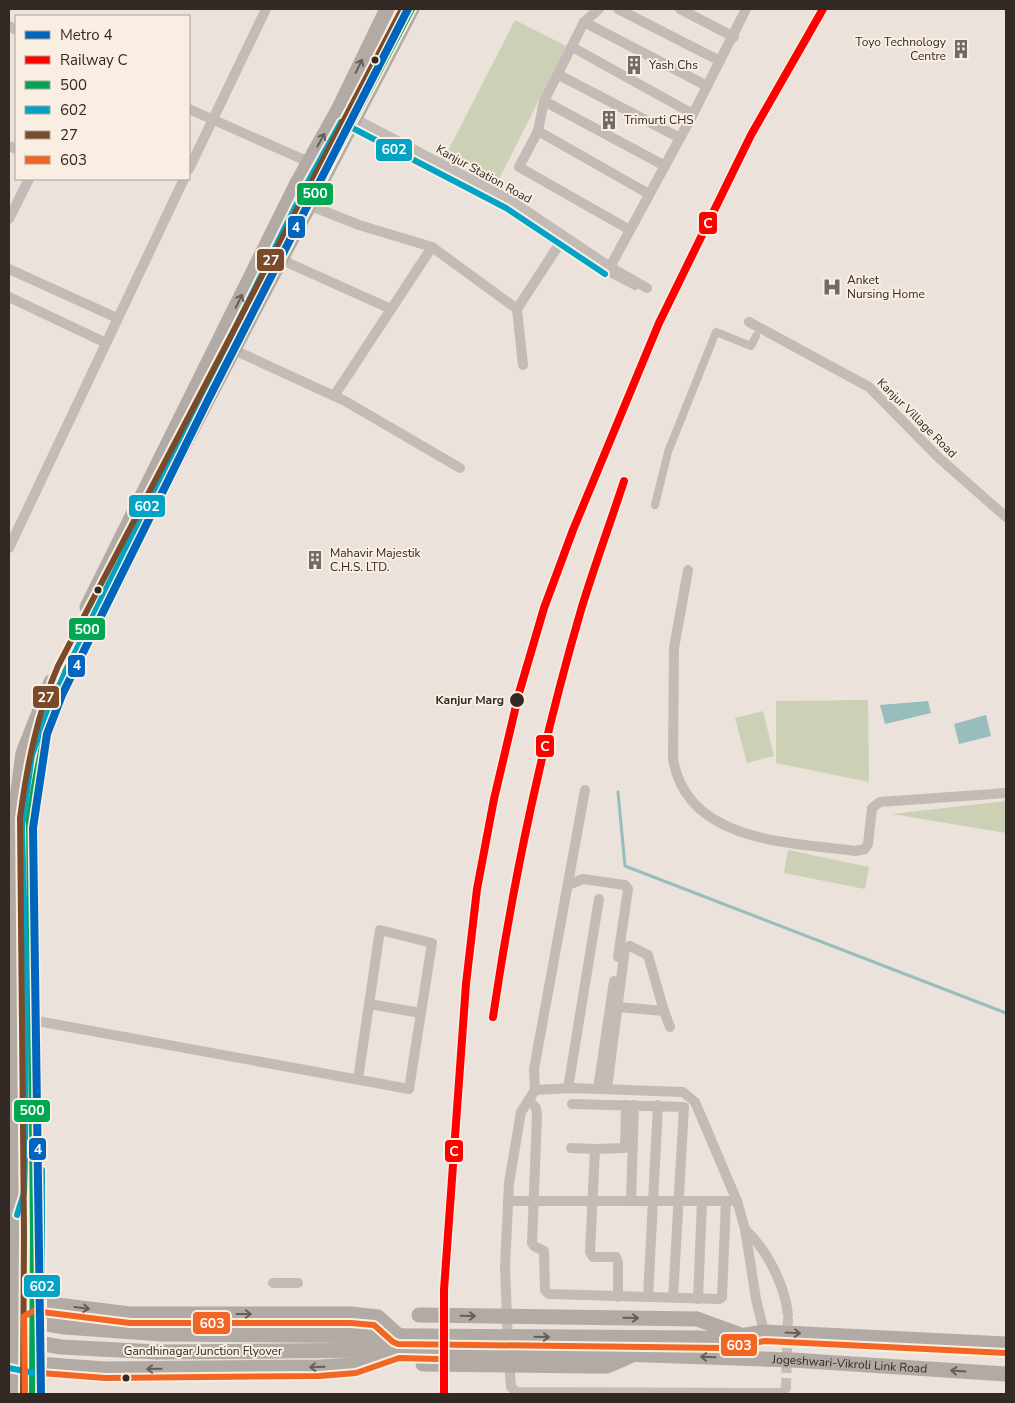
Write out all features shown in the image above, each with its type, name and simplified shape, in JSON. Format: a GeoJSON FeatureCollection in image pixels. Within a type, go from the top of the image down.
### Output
{"type":"FeatureCollection","features":[{"type":"Feature","properties":{"kind":"main road"},"geometry":{"type":"LineString","coordinates":[[16,1394],[12,1360],[11,1313],[15,1192],[12,1157],[17,973],[13,827],[23,753],[45,695],[88,606],[387,9]]}},
{"type":"Feature","properties":{"kind":"main road"},"geometry":{"type":"LineString","coordinates":[[32,1394],[32,1020],[28,876],[29,819],[36,769],[54,698],[91,620],[311,206],[412,9]]}},
{"type":"Feature","properties":{"kind":"main road"},"geometry":{"type":"LineString","coordinates":[[9,1212],[15,1192]]}},
{"type":"Feature","properties":{"kind":"main road"},"geometry":{"type":"LineString","coordinates":[[11,1313],[33,1302],[130,1314],[351,1314],[378,1317],[398,1342],[422,1350],[744,1336],[764,1332],[1006,1344]]}},
{"type":"Feature","properties":{"kind":"main road","name":"Gandhinagar Junction Flyover"},"geometry":{"type":"LineString","coordinates":[[11,1313],[64,1326],[162,1334],[398,1342]]}},
{"type":"Feature","properties":{"kind":"main road"},"geometry":{"type":"LineString","coordinates":[[12,1360],[33,1364],[105,1369],[354,1365],[398,1342],[419,1315],[698,1319],[744,1336]]}},
{"type":"Feature","properties":{"kind":"main road","name":"Gandhinagar Junction Flyover"},"geometry":{"type":"LineString","coordinates":[[9,1338],[61,1347],[157,1352],[398,1342]]}},
{"type":"Feature","properties":{"kind":"main road"},"geometry":{"type":"LineString","coordinates":[[398,1342],[422,1350]]}},
{"type":"Feature","properties":{"kind":"main road","name":"Jogeshwari-Vikroli Link Road"},"geometry":{"type":"LineString","coordinates":[[422,1350],[590,1359],[633,1354],[802,1361],[1006,1374]]}},
{"type":"Feature","properties":{"kind":"street"},"geometry":{"type":"LineString","coordinates":[[190,167],[266,9]]}},
{"type":"Feature","properties":{"kind":"street"},"geometry":{"type":"LineString","coordinates":[[599,9],[584,22],[559,75],[544,101],[538,131],[519,167],[630,230]]}},
{"type":"Feature","properties":{"kind":"street"},"geometry":{"type":"LineString","coordinates":[[618,9],[720,61]]}},
{"type":"Feature","properties":{"kind":"street"},"geometry":{"type":"LineString","coordinates":[[680,9],[734,37]]}},
{"type":"Feature","properties":{"kind":"street"},"geometry":{"type":"LineString","coordinates":[[610,270],[734,37],[746,9]]}},
{"type":"Feature","properties":{"kind":"street"},"geometry":{"type":"LineString","coordinates":[[584,22],[707,86]]}},
{"type":"Feature","properties":{"kind":"street"},"geometry":{"type":"LineString","coordinates":[[572,47],[693,114]]}},
{"type":"Feature","properties":{"kind":"street"},"geometry":{"type":"LineString","coordinates":[[559,75],[680,138]]}},
{"type":"Feature","properties":{"kind":"street"},"geometry":{"type":"LineString","coordinates":[[544,101],[665,166]]}},
{"type":"Feature","properties":{"kind":"street"},"geometry":{"type":"LineString","coordinates":[[190,109],[309,162]]}},
{"type":"Feature","properties":{"kind":"street","name":"Kanjur Station Road"},"geometry":{"type":"LineString","coordinates":[[338,110],[510,200],[610,270],[646,290]]}},
{"type":"Feature","properties":{"kind":"street"},"geometry":{"type":"LineString","coordinates":[[538,131],[649,194]]}},
{"type":"Feature","properties":{"kind":"street"},"geometry":{"type":"LineString","coordinates":[[9,218],[28,180]]}},
{"type":"Feature","properties":{"kind":"street"},"geometry":{"type":"LineString","coordinates":[[9,548],[184,180]]}},
{"type":"Feature","properties":{"kind":"street"},"geometry":{"type":"LineString","coordinates":[[311,206],[359,225],[432,246],[517,309]]}},
{"type":"Feature","properties":{"kind":"street"},"geometry":{"type":"LineString","coordinates":[[523,365],[517,309],[564,237]]}},
{"type":"Feature","properties":{"kind":"street"},"geometry":{"type":"LineString","coordinates":[[334,396],[432,246]]}},
{"type":"Feature","properties":{"kind":"street"},"geometry":{"type":"LineString","coordinates":[[282,260],[391,309]]}},
{"type":"Feature","properties":{"kind":"street"},"geometry":{"type":"LineString","coordinates":[[9,269],[117,318]]}},
{"type":"Feature","properties":{"kind":"street"},"geometry":{"type":"LineString","coordinates":[[9,297],[106,343]]}},
{"type":"Feature","properties":{"kind":"street","name":"Kanjur Village Road"},"geometry":{"type":"LineString","coordinates":[[749,322],[869,386],[939,458],[1006,516]]}},
{"type":"Feature","properties":{"kind":"street"},"geometry":{"type":"LineString","coordinates":[[655,505],[668,452],[716,332],[751,346],[756,336]]}},
{"type":"Feature","properties":{"kind":"street"},"geometry":{"type":"LineString","coordinates":[[234,350],[334,396],[460,468]]}},
{"type":"Feature","properties":{"kind":"street"},"geometry":{"type":"LineString","coordinates":[[688,570],[674,648],[673,759],[676,773],[688,794],[712,819],[747,836],[855,852],[865,849],[868,844],[872,808],[880,802],[1006,793]]}},
{"type":"Feature","properties":{"kind":"street"},"geometry":{"type":"LineString","coordinates":[[585,790],[534,1069],[535,1090],[521,1112],[508,1183],[505,1295],[511,1387],[516,1392],[612,1393],[782,1393],[786,1388]]}},
{"type":"Feature","properties":{"kind":"street"},"geometry":{"type":"LineString","coordinates":[[568,885],[583,879],[625,885],[628,889],[603,1089]]}},
{"type":"Feature","properties":{"kind":"street"},"geometry":{"type":"LineString","coordinates":[[568,1088],[599,899]]}},
{"type":"Feature","properties":{"kind":"street"},"geometry":{"type":"LineString","coordinates":[[32,1020],[409,1089],[432,943],[380,930],[358,1079]]}},
{"type":"Feature","properties":{"kind":"street"},"geometry":{"type":"LineString","coordinates":[[603,1089],[618,1007],[625,948],[630,946],[648,955],[670,1027]]}},
{"type":"Feature","properties":{"kind":"street"},"geometry":{"type":"LineString","coordinates":[[369,1004],[421,1013]]}},
{"type":"Feature","properties":{"kind":"street"},"geometry":{"type":"LineString","coordinates":[[618,1007],[664,1010]]}},
{"type":"Feature","properties":{"kind":"street"},"geometry":{"type":"LineString","coordinates":[[535,1090],[568,1088],[683,1092],[695,1102],[737,1201],[745,1229],[756,1299],[764,1332]]}},
{"type":"Feature","properties":{"kind":"street"},"geometry":{"type":"LineString","coordinates":[[529,1100],[536,1108],[537,1116],[532,1243],[544,1251],[545,1290],[549,1294],[719,1299],[722,1297],[726,1201]]}},
{"type":"Feature","properties":{"kind":"street"},"geometry":{"type":"LineString","coordinates":[[572,1104],[684,1107],[673,1298]]}},
{"type":"Feature","properties":{"kind":"street"},"geometry":{"type":"LineString","coordinates":[[630,1105],[631,1201]]}},
{"type":"Feature","properties":{"kind":"street"},"geometry":{"type":"LineString","coordinates":[[648,1297],[658,1105]]}},
{"type":"Feature","properties":{"kind":"street"},"geometry":{"type":"LineString","coordinates":[[571,1148],[629,1148]]}},
{"type":"Feature","properties":{"kind":"street"},"geometry":{"type":"LineString","coordinates":[[595,1149],[590,1252],[593,1257],[616,1257],[618,1262],[618,1296]]}},
{"type":"Feature","properties":{"kind":"street"},"geometry":{"type":"LineString","coordinates":[[508,1201],[737,1201]]}},
{"type":"Feature","properties":{"kind":"street"},"geometry":{"type":"LineString","coordinates":[[698,1299],[702,1201]]}},
{"type":"Feature","properties":{"kind":"street"},"geometry":{"type":"LineString","coordinates":[[745,1229],[764,1252],[786,1297],[788,1315]]}},
{"type":"Feature","properties":{"kind":"street"},"geometry":{"type":"LineString","coordinates":[[273,1283],[298,1283]]}},
{"type":"Feature","properties":{"kind":"green space"},"geometry":{"type":"Polygon","coordinates":[[[515,20],[566,46],[499,179],[447,153],[515,20]]]}},
{"type":"Feature","properties":{"kind":"green space"},"geometry":{"type":"Polygon","coordinates":[[[868,700],[869,782],[776,763],[776,701],[868,700]]]}},
{"type":"Feature","properties":{"kind":"green space"},"geometry":{"type":"Polygon","coordinates":[[[763,711],[774,756],[747,763],[735,718],[763,711]]]}},
{"type":"Feature","properties":{"kind":"green space"},"geometry":{"type":"Polygon","coordinates":[[[1006,801],[1006,833],[892,814],[1006,801]]]}},
{"type":"Feature","properties":{"kind":"green space"},"geometry":{"type":"Polygon","coordinates":[[[788,850],[869,867],[865,889],[784,873],[788,850]]]}},
{"type":"Feature","properties":{"kind":"water"},"geometry":{"type":"Polygon","coordinates":[[[928,701],[931,713],[885,724],[880,705],[928,701]]]}},
{"type":"Feature","properties":{"kind":"water"},"geometry":{"type":"Polygon","coordinates":[[[986,715],[991,736],[959,744],[954,724],[986,715]]]}},
{"type":"Feature","properties":{"kind":"waterway"},"geometry":{"type":"LineString","coordinates":[[618,792],[625,866],[1006,1013]]}},
{"type":"Feature","properties":{"kind":"tunnel"},"geometry":{"type":"LineString","coordinates":[[786,1388],[788,1315]]}},
{"type":"Feature","properties":{"kind":"metro line","name":"4"},"geometry":{"type":"LineString","coordinates":[[41,1394],[33,828],[47,734],[62,695],[208,400],[408,9]]}},
{"type":"Feature","properties":{"kind":"rail line","name":"C"},"geometry":{"type":"LineString","coordinates":[[444,1394],[444,1290],[466,984],[477,889],[494,799],[519,693],[544,608],[573,530],[659,323],[751,135],[823,9]]}},
{"type":"Feature","properties":{"kind":"rail line","name":"C"},"geometry":{"type":"LineString","coordinates":[[493,1017],[519,863],[541,762],[581,610],[624,481]]}},
{"type":"Feature","properties":{"kind":"transit line","name":"27"},"geometry":{"type":"LineString","coordinates":[[23,1394],[24,1234],[20,818],[26,779],[39,721],[58,666],[402,9]]}},
{"type":"Feature","properties":{"kind":"transit line","name":"500"},"geometry":{"type":"LineString","coordinates":[[32,1394],[33,1234],[29,819],[47,725],[66,670],[412,9]]}},
{"type":"Feature","properties":{"kind":"transit line","name":"602"},"geometry":{"type":"LineString","coordinates":[[17,1215],[24,1193],[25,1157],[26,973],[22,827],[32,755],[53,698],[105,591],[304,189],[341,122],[506,208],[605,274]]}},
{"type":"Feature","properties":{"kind":"transit line","name":"602"},"geometry":{"type":"LineString","coordinates":[[9,1368],[34,1373],[42,1366],[42,1170]]}},
{"type":"Feature","properties":{"kind":"transit line","name":"603"},"geometry":{"type":"LineString","coordinates":[[25,1394],[24,1316],[34,1311],[130,1323],[351,1323],[374,1325],[393,1342],[398,1344],[722,1348],[765,1341],[1006,1353]]}},
{"type":"Feature","properties":{"kind":"transit line","name":"603"},"geometry":{"type":"LineString","coordinates":[[41,1394],[41,1373],[105,1378],[319,1376],[356,1373],[399,1358],[438,1359]]}},
{"type":"Feature","properties":{"kind":"place","name":"Toyo Technology Centre"},"geometry":{"type":"Point","coordinates":[961,49]}},
{"type":"Feature","properties":{"kind":"place","name":"Yash Chs"},"geometry":{"type":"Point","coordinates":[634,65]}},
{"type":"Feature","properties":{"kind":"place","name":"Trimurti CHS"},"geometry":{"type":"Point","coordinates":[609,120]}},
{"type":"Feature","properties":{"kind":"place","name":"Anket Nursing Home"},"geometry":{"type":"Point","coordinates":[832,287]}},
{"type":"Feature","properties":{"kind":"place","name":"Mahavir Majestik C.H.S. LTD."},"geometry":{"type":"Point","coordinates":[315,560]}},
{"type":"Feature","properties":{"kind":"place","name":"Kanjur Marg"},"geometry":{"type":"Point","coordinates":[517,700]}}]}
